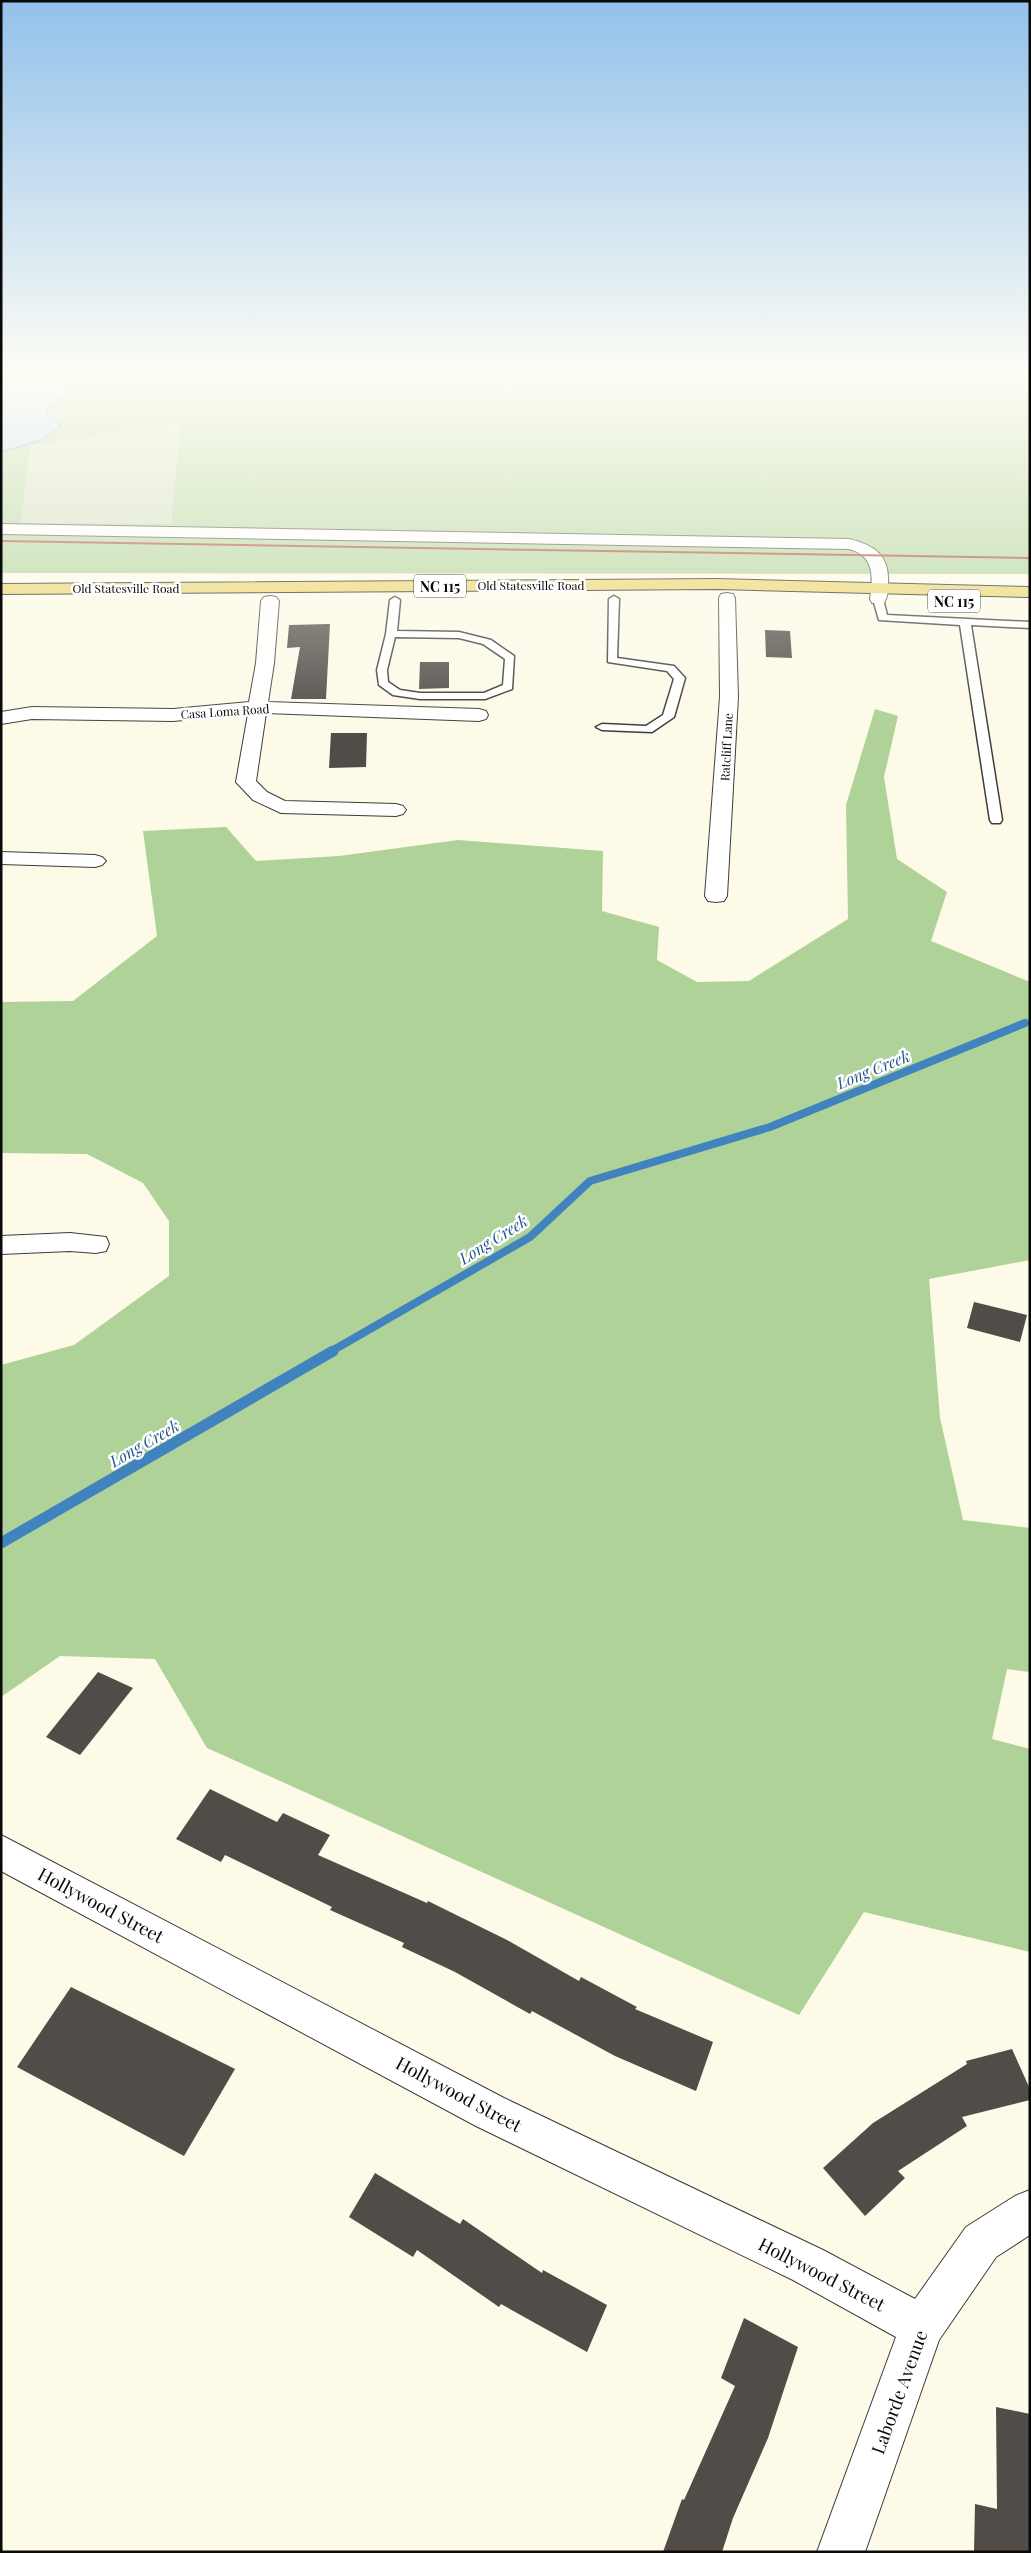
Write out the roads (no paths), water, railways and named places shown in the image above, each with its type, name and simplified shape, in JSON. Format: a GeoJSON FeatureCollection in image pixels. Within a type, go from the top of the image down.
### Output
{"type":"FeatureCollection","features":[{"type":"Feature","properties":{"kind":"main road","name":"Old Statesville Road"},"geometry":{"type":"LineString","coordinates":[[1,589],[707,584],[879,593],[1030,604]]}},
{"type":"Feature","properties":{"kind":"main road","name":"Old Statesville Road"},"geometry":{"type":"LineString","coordinates":[[1,602],[727,598],[879,593],[1030,592]]}},
{"type":"Feature","properties":{"kind":"street"},"geometry":{"type":"LineString","coordinates":[[1,529],[821,543],[858,546],[870,550],[878,561],[881,575],[879,593]]}},
{"type":"Feature","properties":{"kind":"street","name":"Ratcliff Lane"},"geometry":{"type":"LineString","coordinates":[[716,896],[729,697],[727,598]]}},
{"type":"Feature","properties":{"kind":"street"},"geometry":{"type":"LineString","coordinates":[[270,600],[265,663],[246,782],[260,796],[281,807],[396,810]]}},
{"type":"Feature","properties":{"kind":"street","name":"Casa Loma Road"},"geometry":{"type":"LineString","coordinates":[[1,718],[32,713],[173,715],[257,707],[480,715]]}},
{"type":"Feature","properties":{"kind":"street"},"geometry":{"type":"LineString","coordinates":[[1,858],[95,861]]}},
{"type":"Feature","properties":{"kind":"street"},"geometry":{"type":"LineString","coordinates":[[1,1245],[70,1242],[96,1244]]}},
{"type":"Feature","properties":{"kind":"street","name":"Hollywood Street"},"geometry":{"type":"LineString","coordinates":[[1,1852],[490,2112],[808,2265],[922,2327]]}},
{"type":"Feature","properties":{"kind":"street","name":"Laborde Avenue"},"geometry":{"type":"LineString","coordinates":[[841,2552],[922,2327],[981,2242],[1030,2212]]}},
{"type":"Feature","properties":{"kind":"lane"},"geometry":{"type":"LineString","coordinates":[[879,593],[883,618],[1030,624]]}},
{"type":"Feature","properties":{"kind":"lane"},"geometry":{"type":"LineString","coordinates":[[602,727],[648,730],[668,717],[680,678],[670,668],[612,660],[614,599]]}},
{"type":"Feature","properties":{"kind":"lane"},"geometry":{"type":"LineString","coordinates":[[391,634],[459,634],[487,642],[510,658],[508,687],[485,696],[420,696],[397,692],[383,682],[382,670],[391,634],[395,600]]}},
{"type":"Feature","properties":{"kind":"lane"},"geometry":{"type":"LineString","coordinates":[[965,622],[996,820]]}},
{"type":"Feature","properties":{"kind":"waterway","name":"Long Creek"},"geometry":{"type":"LineString","coordinates":[[330,1352],[530,1237],[590,1181],[770,1127],[1025,1023]]}},
{"type":"Feature","properties":{"kind":"waterway","name":"Long Creek"},"geometry":{"type":"LineString","coordinates":[[1,1543],[333,1351]]}},
{"type":"Feature","properties":{"kind":"railway"},"geometry":{"type":"LineString","coordinates":[[1,541],[1030,558]]}}]}
